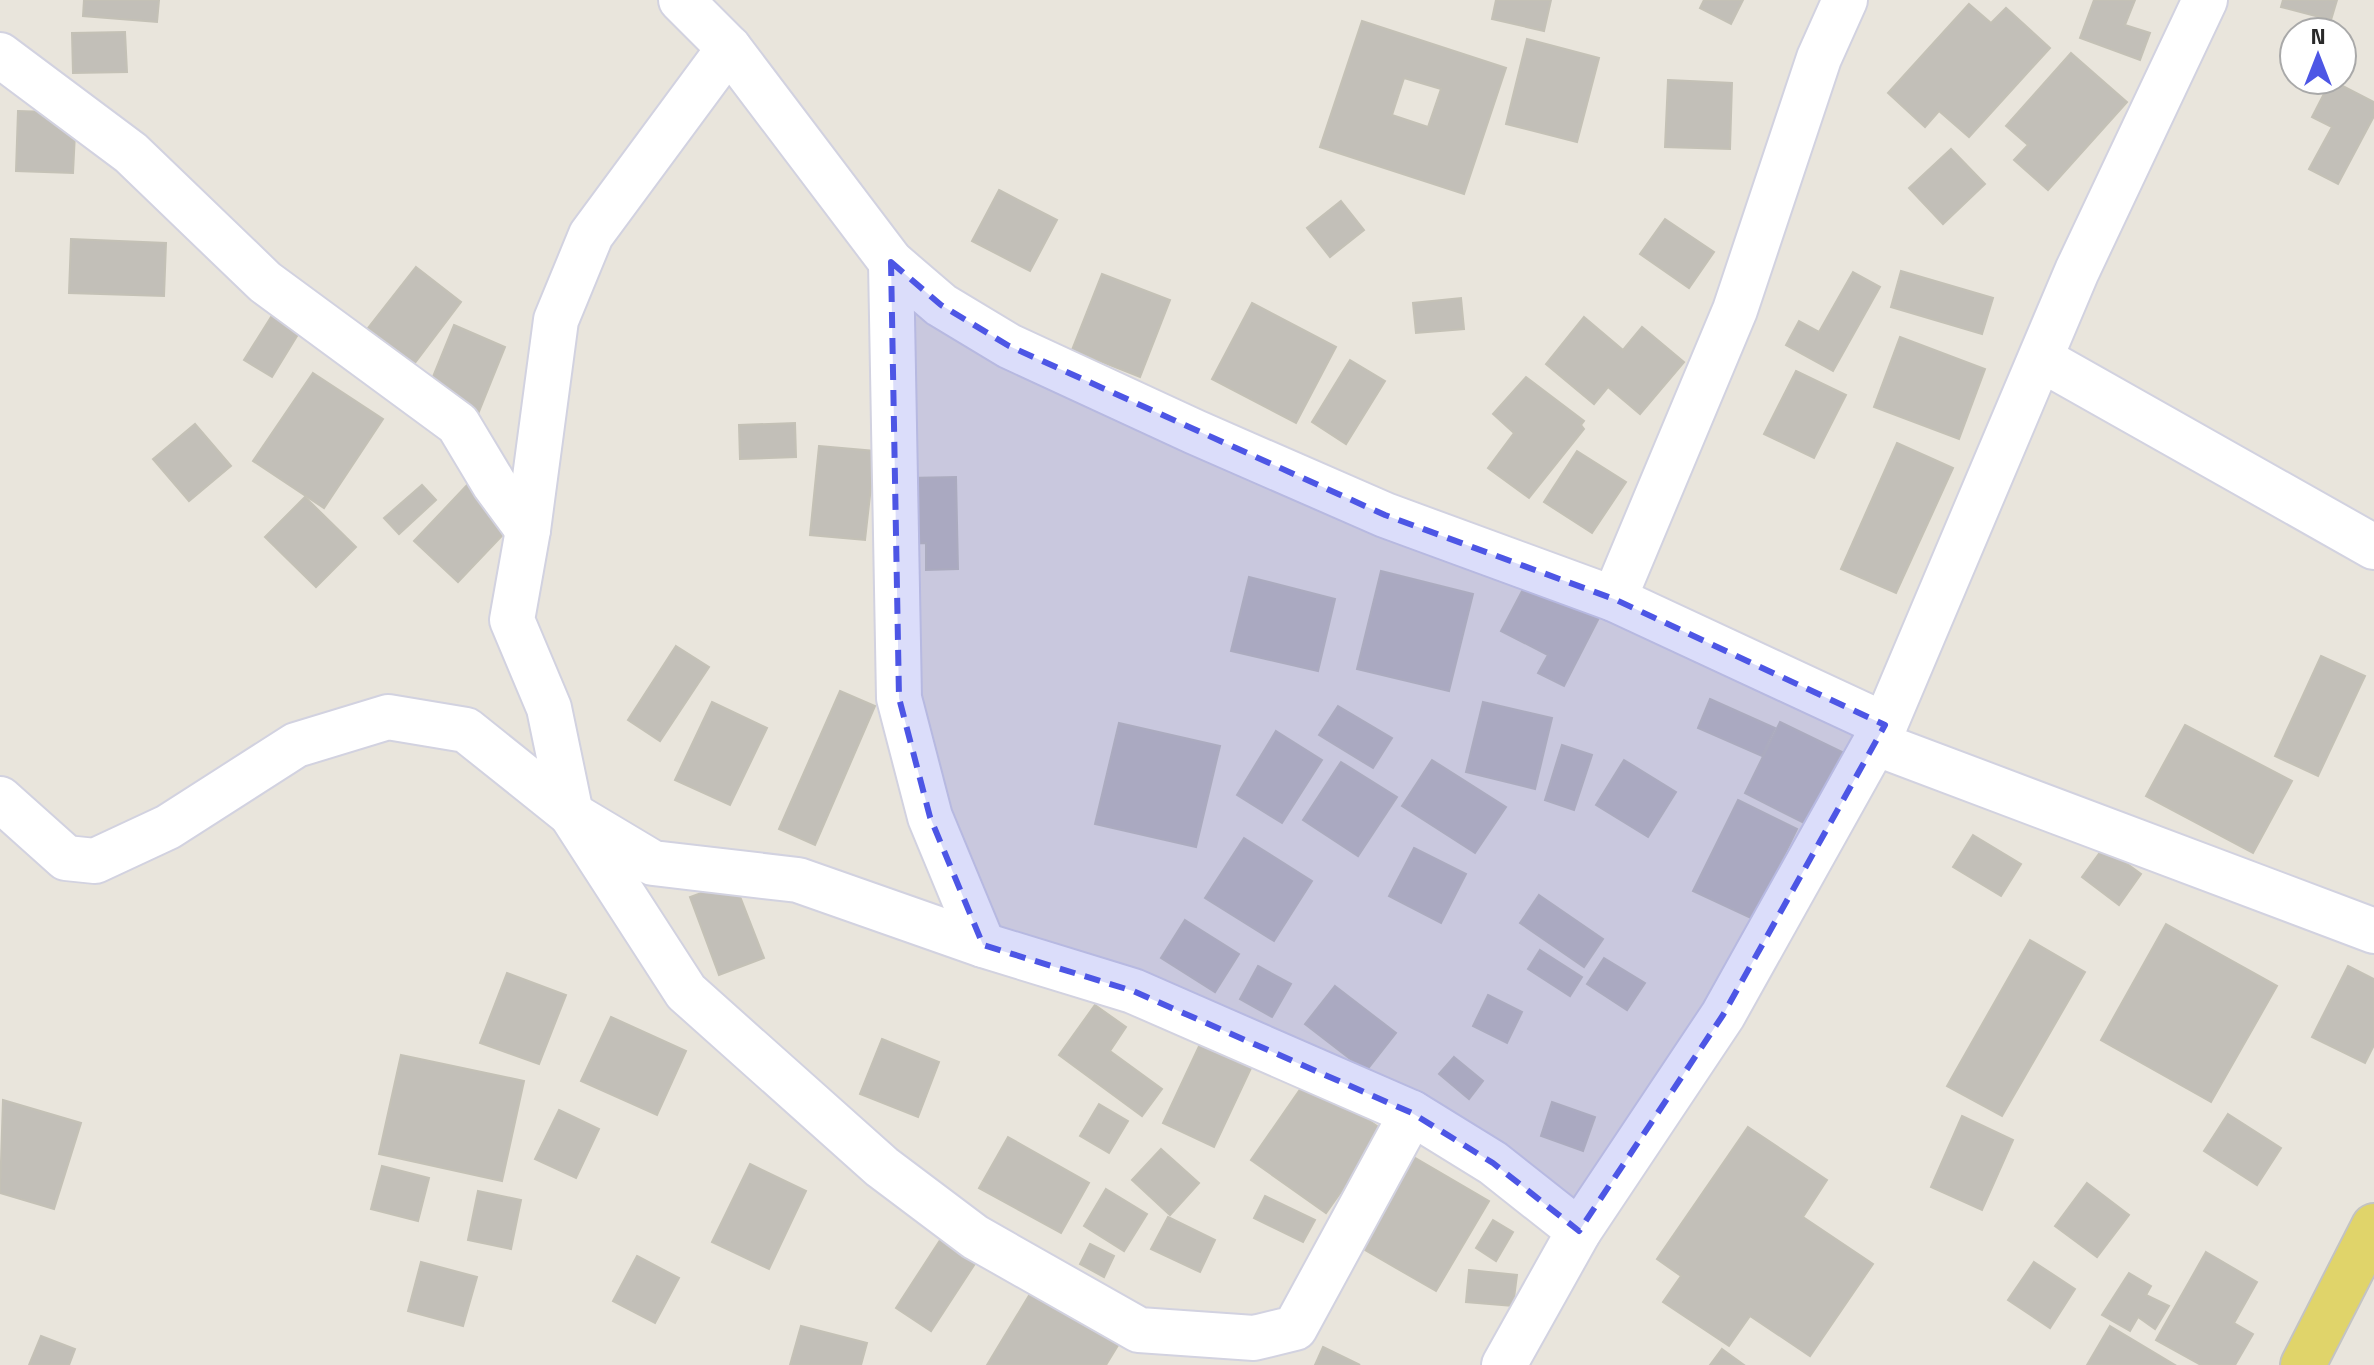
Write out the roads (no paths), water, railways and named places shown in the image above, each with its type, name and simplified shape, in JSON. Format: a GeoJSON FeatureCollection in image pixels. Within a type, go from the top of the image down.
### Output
{"type":"FeatureCollection","features":[{"type":"Feature","properties":{"kind":"main road"},"geometry":{"type":"LineString","coordinates":[[2303,1365],[2374,1226]]}},
{"type":"Feature","properties":{"kind":"street"},"geometry":{"type":"LineString","coordinates":[[681,0],[729,48],[891,262],[941,305],[1009,346],[1385,515],[1614,599],[1880,734],[2374,931]]}},
{"type":"Feature","properties":{"kind":"street"},"geometry":{"type":"LineString","coordinates":[[1614,599],[1735,310],[1819,58],[1845,0]]}},
{"type":"Feature","properties":{"kind":"street"},"geometry":{"type":"LineString","coordinates":[[1504,1365],[1579,1231],[1723,1015],[1880,734],[2077,271],[2205,0]]}},
{"type":"Feature","properties":{"kind":"street"},"geometry":{"type":"LineString","coordinates":[[729,48],[591,235],[556,320],[528,530],[512,620],[549,708],[571,814],[686,992],[882,1167],[963,1228],[1139,1330],[1254,1338],[1295,1328],[1412,1113]]}},
{"type":"Feature","properties":{"kind":"street"},"geometry":{"type":"LineString","coordinates":[[0,55],[131,153],[265,282],[458,424],[528,530]]}},
{"type":"Feature","properties":{"kind":"street"},"geometry":{"type":"LineString","coordinates":[[891,262],[899,698],[930,817],[983,945]]}},
{"type":"Feature","properties":{"kind":"street"},"geometry":{"type":"LineString","coordinates":[[2041,359],[2374,547]]}},
{"type":"Feature","properties":{"kind":"street"},"geometry":{"type":"LineString","coordinates":[[0,799],[66,858],[95,861],[168,827],[296,745],[388,717],[466,730],[571,814],[653,863],[798,880],[983,945],[1133,991],[1412,1113],[1493,1163],[1579,1231]]}}]}
